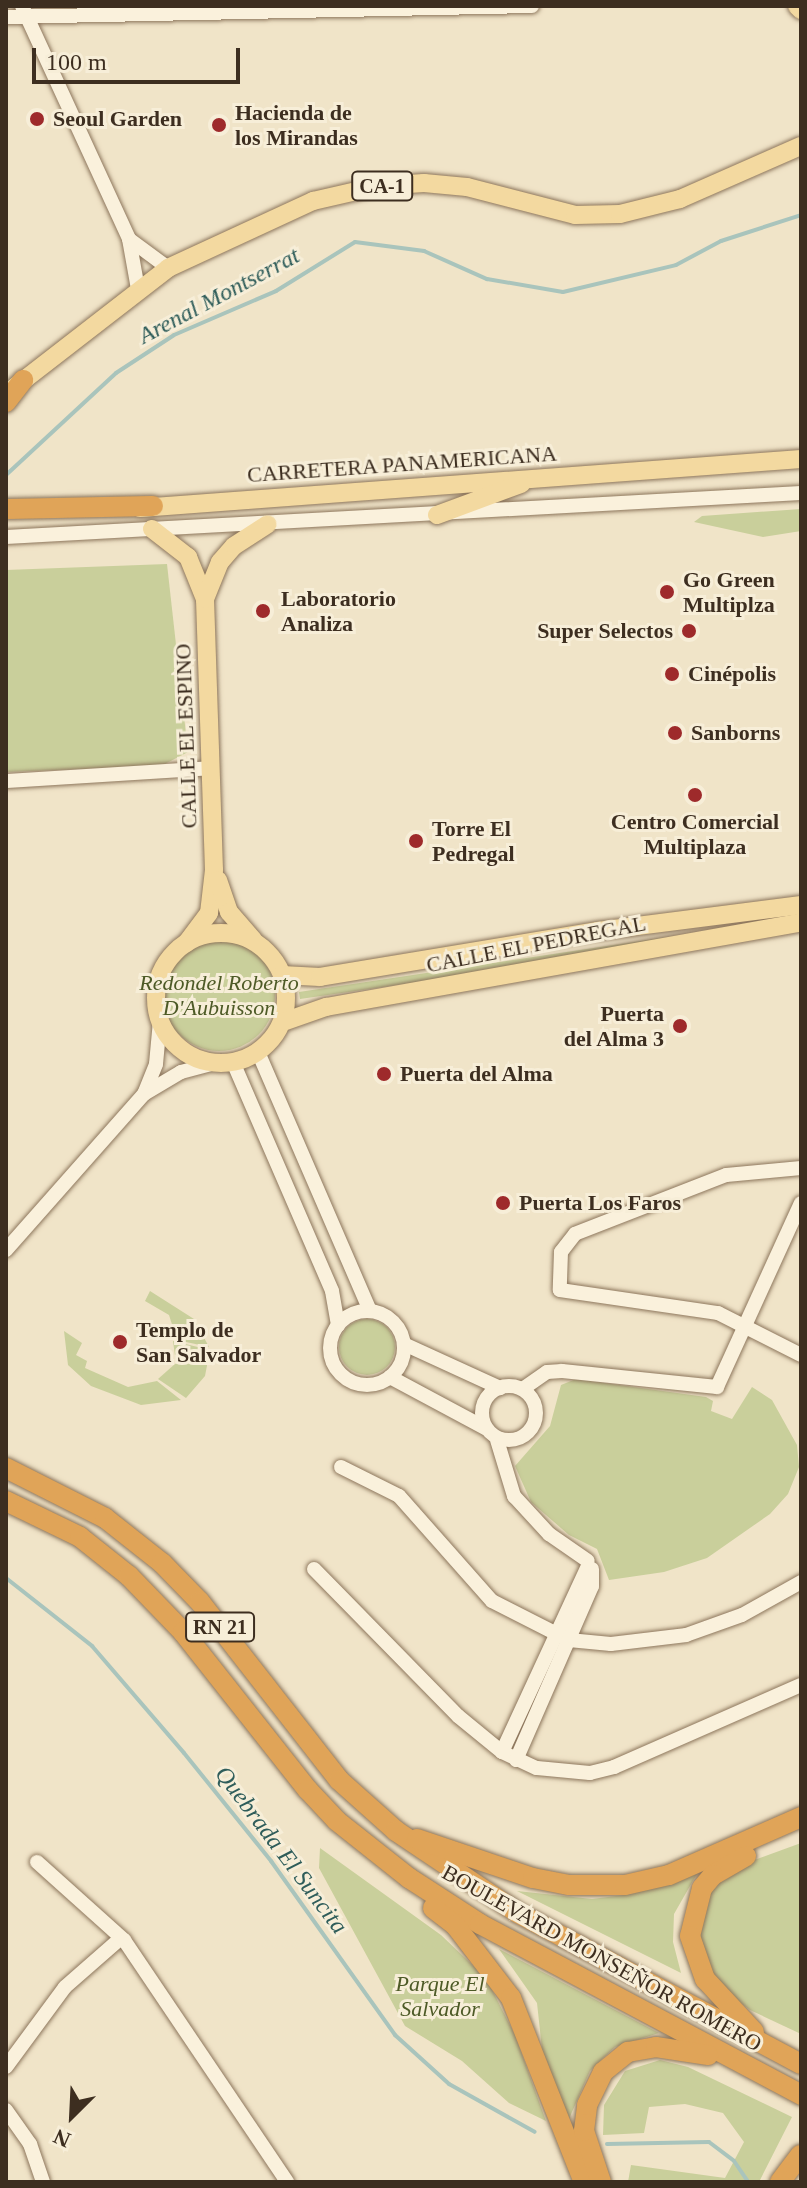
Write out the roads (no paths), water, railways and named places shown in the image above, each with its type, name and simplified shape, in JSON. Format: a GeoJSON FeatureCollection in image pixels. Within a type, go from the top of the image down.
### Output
{"type":"FeatureCollection","features":[{"type":"Feature","properties":{"kind":"highway"},"geometry":{"type":"LineString","coordinates":[[6,402],[23,380]]}},
{"type":"Feature","properties":{"kind":"highway"},"geometry":{"type":"LineString","coordinates":[[6,509],[153,506]]}},
{"type":"Feature","properties":{"kind":"highway","name":"BOULEVARD MONSEÑOR ROMERO"},"geometry":{"type":"LineString","coordinates":[[6,1468],[105,1518],[162,1563],[200,1602],[339,1780],[396,1831],[518,1913],[801,2064]]}},
{"type":"Feature","properties":{"kind":"highway","name":"BOULEVARD MONSEÑOR ROMERO"},"geometry":{"type":"LineString","coordinates":[[6,1501],[80,1537],[146,1592],[337,1821],[409,1878],[480,1924],[801,2095]]}},
{"type":"Feature","properties":{"kind":"highway"},"geometry":{"type":"LineString","coordinates":[[396,1831],[500,1869],[600,1886],[669,1875],[801,1817]]}},
{"type":"Feature","properties":{"kind":"highway"},"geometry":{"type":"LineString","coordinates":[[337,1821],[357,1851],[455,1925],[494,1973],[521,2019],[584,2182]]}},
{"type":"Feature","properties":{"kind":"highway"},"geometry":{"type":"LineString","coordinates":[[771,2049],[705,1979],[693,1952],[691,1919],[713,1875],[801,1832]]}},
{"type":"Feature","properties":{"kind":"highway"},"geometry":{"type":"LineString","coordinates":[[601,2182],[587,2151],[585,2114],[613,2059],[667,2046],[760,2071]]}},
{"type":"Feature","properties":{"kind":"highway"},"geometry":{"type":"LineString","coordinates":[[782,2182],[800,2154]]}},
{"type":"Feature","properties":{"kind":"main road"},"geometry":{"type":"LineString","coordinates":[[714,184],[801,138]]}},
{"type":"Feature","properties":{"kind":"main road","name":"CA-1"},"geometry":{"type":"LineString","coordinates":[[6,394],[168,268],[313,201],[378,186],[467,187],[575,215],[620,214],[680,199],[801,146]]}},
{"type":"Feature","properties":{"kind":"main road"},"geometry":{"type":"LineString","coordinates":[[680,199],[801,161]]}},
{"type":"Feature","properties":{"kind":"main road","name":"CARRETERA PANAMERICANA"},"geometry":{"type":"LineString","coordinates":[[6,520],[153,506],[801,459]]}},
{"type":"Feature","properties":{"kind":"main road"},"geometry":{"type":"LineString","coordinates":[[437,515],[529,478]]}},
{"type":"Feature","properties":{"kind":"main road","name":"CALLE EL ESPINO"},"geometry":{"type":"LineString","coordinates":[[205,599],[220,562],[241,540],[268,524]]}},
{"type":"Feature","properties":{"kind":"main road","name":"CALLE EL ESPINO"},"geometry":{"type":"LineString","coordinates":[[152,529],[188,557],[205,599],[214,870],[209,913],[186,943]]}},
{"type":"Feature","properties":{"kind":"main road","name":"CALLE EL ESPINO"},"geometry":{"type":"LineString","coordinates":[[214,870],[229,912],[258,944]]}},
{"type":"Feature","properties":{"kind":"main road","name":"CALLE EL PEDREGAL"},"geometry":{"type":"LineString","coordinates":[[282,975],[320,977],[801,903]]}},
{"type":"Feature","properties":{"kind":"main road","name":"CALLE EL PEDREGAL"},"geometry":{"type":"LineString","coordinates":[[283,1022],[326,1007],[581,958],[801,922]]}},
{"type":"Feature","properties":{"kind":"main road"},"geometry":{"type":"LineString","coordinates":[[221,933],[258,944],[282,975],[287,1002],[283,1022],[258,1052],[224,1063],[182,1050],[160,1021],[160,978],[186,943],[221,933]]}},
{"type":"Feature","properties":{"kind":"main road"},"geometry":{"type":"LineString","coordinates":[[581,958],[801,934]]}},
{"type":"Feature","properties":{"kind":"street"},"geometry":{"type":"LineString","coordinates":[[6,17],[26,11],[532,6]]}},
{"type":"Feature","properties":{"kind":"street"},"geometry":{"type":"LineString","coordinates":[[26,11],[129,239],[138,289]]}},
{"type":"Feature","properties":{"kind":"street"},"geometry":{"type":"LineString","coordinates":[[129,239],[168,268]]}},
{"type":"Feature","properties":{"kind":"street"},"geometry":{"type":"LineString","coordinates":[[6,537],[801,493]]}},
{"type":"Feature","properties":{"kind":"street"},"geometry":{"type":"LineString","coordinates":[[6,781],[211,768]]}},
{"type":"Feature","properties":{"kind":"street"},"geometry":{"type":"LineString","coordinates":[[144,1094],[156,1064],[160,1021]]}},
{"type":"Feature","properties":{"kind":"street"},"geometry":{"type":"LineString","coordinates":[[6,1250],[144,1094],[181,1072],[224,1063],[332,1291],[338,1325],[331,1357],[344,1377],[367,1385],[390,1377],[403,1356],[404,1344],[390,1319],[370,1311],[258,1052]]}},
{"type":"Feature","properties":{"kind":"street"},"geometry":{"type":"LineString","coordinates":[[801,1168],[755,1170],[699,1184],[575,1234],[561,1252],[564,1294],[657,1301],[748,1325],[801,1355]]}},
{"type":"Feature","properties":{"kind":"street"},"geometry":{"type":"LineString","coordinates":[[524,1388],[547,1372],[562,1371],[711,1389],[722,1383],[801,1203]]}},
{"type":"Feature","properties":{"kind":"street"},"geometry":{"type":"LineString","coordinates":[[338,1325],[370,1311]]}},
{"type":"Feature","properties":{"kind":"street"},"geometry":{"type":"LineString","coordinates":[[404,1344],[500,1388]]}},
{"type":"Feature","properties":{"kind":"street"},"geometry":{"type":"LineString","coordinates":[[390,1377],[485,1428],[497,1440],[514,1496],[549,1534],[589,1566],[592,1586],[569,1640],[509,1756]]}},
{"type":"Feature","properties":{"kind":"street"},"geometry":{"type":"LineString","coordinates":[[485,1428],[486,1406],[500,1388],[512,1384],[524,1388],[533,1399],[531,1424],[521,1438],[497,1440]]}},
{"type":"Feature","properties":{"kind":"street"},"geometry":{"type":"LineString","coordinates":[[341,1467],[399,1496],[470,1582],[509,1613],[569,1640],[611,1644],[686,1635],[742,1615],[801,1582]]}},
{"type":"Feature","properties":{"kind":"street"},"geometry":{"type":"LineString","coordinates":[[509,1756],[554,1634],[589,1566]]}},
{"type":"Feature","properties":{"kind":"street"},"geometry":{"type":"LineString","coordinates":[[314,1569],[458,1716],[509,1756],[564,1773],[614,1767],[801,1685]]}},
{"type":"Feature","properties":{"kind":"street"},"geometry":{"type":"LineString","coordinates":[[37,1862],[121,1938],[287,2182]]}},
{"type":"Feature","properties":{"kind":"street"},"geometry":{"type":"LineString","coordinates":[[6,2067],[65,1987],[121,1938]]}},
{"type":"Feature","properties":{"kind":"street"},"geometry":{"type":"LineString","coordinates":[[6,2110],[30,2144],[43,2182]]}},
{"type":"Feature","properties":{"kind":"waterway","name":"Arenal Montserrat"},"geometry":{"type":"LineString","coordinates":[[6,475],[116,373],[174,335],[276,291],[355,242],[424,251],[487,279],[563,292],[676,265],[721,241],[801,215]]}},
{"type":"Feature","properties":{"kind":"waterway","name":"Quebrada El Suncita"},"geometry":{"type":"LineString","coordinates":[[6,1578],[92,1646],[184,1753],[271,1861],[395,2035],[449,2084],[535,2132]]}},
{"type":"Feature","properties":{"kind":"waterway","name":"Quebrada El Suncita"},"geometry":{"type":"LineString","coordinates":[[607,2144],[709,2142],[734,2161],[748,2182]]}},
{"type":"Feature","properties":{"kind":"place","name":"Seoul Garden"},"geometry":{"type":"Point","coordinates":[37,119]}},
{"type":"Feature","properties":{"kind":"place","name":"Hacienda de los Mirandas"},"geometry":{"type":"Point","coordinates":[219,125]}},
{"type":"Feature","properties":{"kind":"place","name":"Go Green Multiplza"},"geometry":{"type":"Point","coordinates":[667,592]}},
{"type":"Feature","properties":{"kind":"place","name":"Laboratorio Analiza"},"geometry":{"type":"Point","coordinates":[263,611]}},
{"type":"Feature","properties":{"kind":"place","name":"Super Selectos"},"geometry":{"type":"Point","coordinates":[689,631]}},
{"type":"Feature","properties":{"kind":"place","name":"Cinépolis"},"geometry":{"type":"Point","coordinates":[672,674]}},
{"type":"Feature","properties":{"kind":"place","name":"Sanborns"},"geometry":{"type":"Point","coordinates":[675,733]}},
{"type":"Feature","properties":{"kind":"place","name":"Centro Comercial Multiplaza"},"geometry":{"type":"Point","coordinates":[695,795]}},
{"type":"Feature","properties":{"kind":"place","name":"Torre El Pedregal"},"geometry":{"type":"Point","coordinates":[416,841]}},
{"type":"Feature","properties":{"kind":"place","name":"Puerta del Alma 3"},"geometry":{"type":"Point","coordinates":[680,1026]}},
{"type":"Feature","properties":{"kind":"place","name":"Puerta del Alma"},"geometry":{"type":"Point","coordinates":[384,1074]}},
{"type":"Feature","properties":{"kind":"place","name":"Puerta Los Faros"},"geometry":{"type":"Point","coordinates":[503,1203]}},
{"type":"Feature","properties":{"kind":"place","name":"Templo de San Salvador"},"geometry":{"type":"Point","coordinates":[120,1342]}},
{"type":"Feature","properties":{"kind":"park label","name":"Redondel Roberto D'Aubuisson"},"geometry":{"type":"Point","coordinates":[219,994]}},
{"type":"Feature","properties":{"kind":"park label","name":"Parque El Salvador"},"geometry":{"type":"Point","coordinates":[440,1996]}}]}
